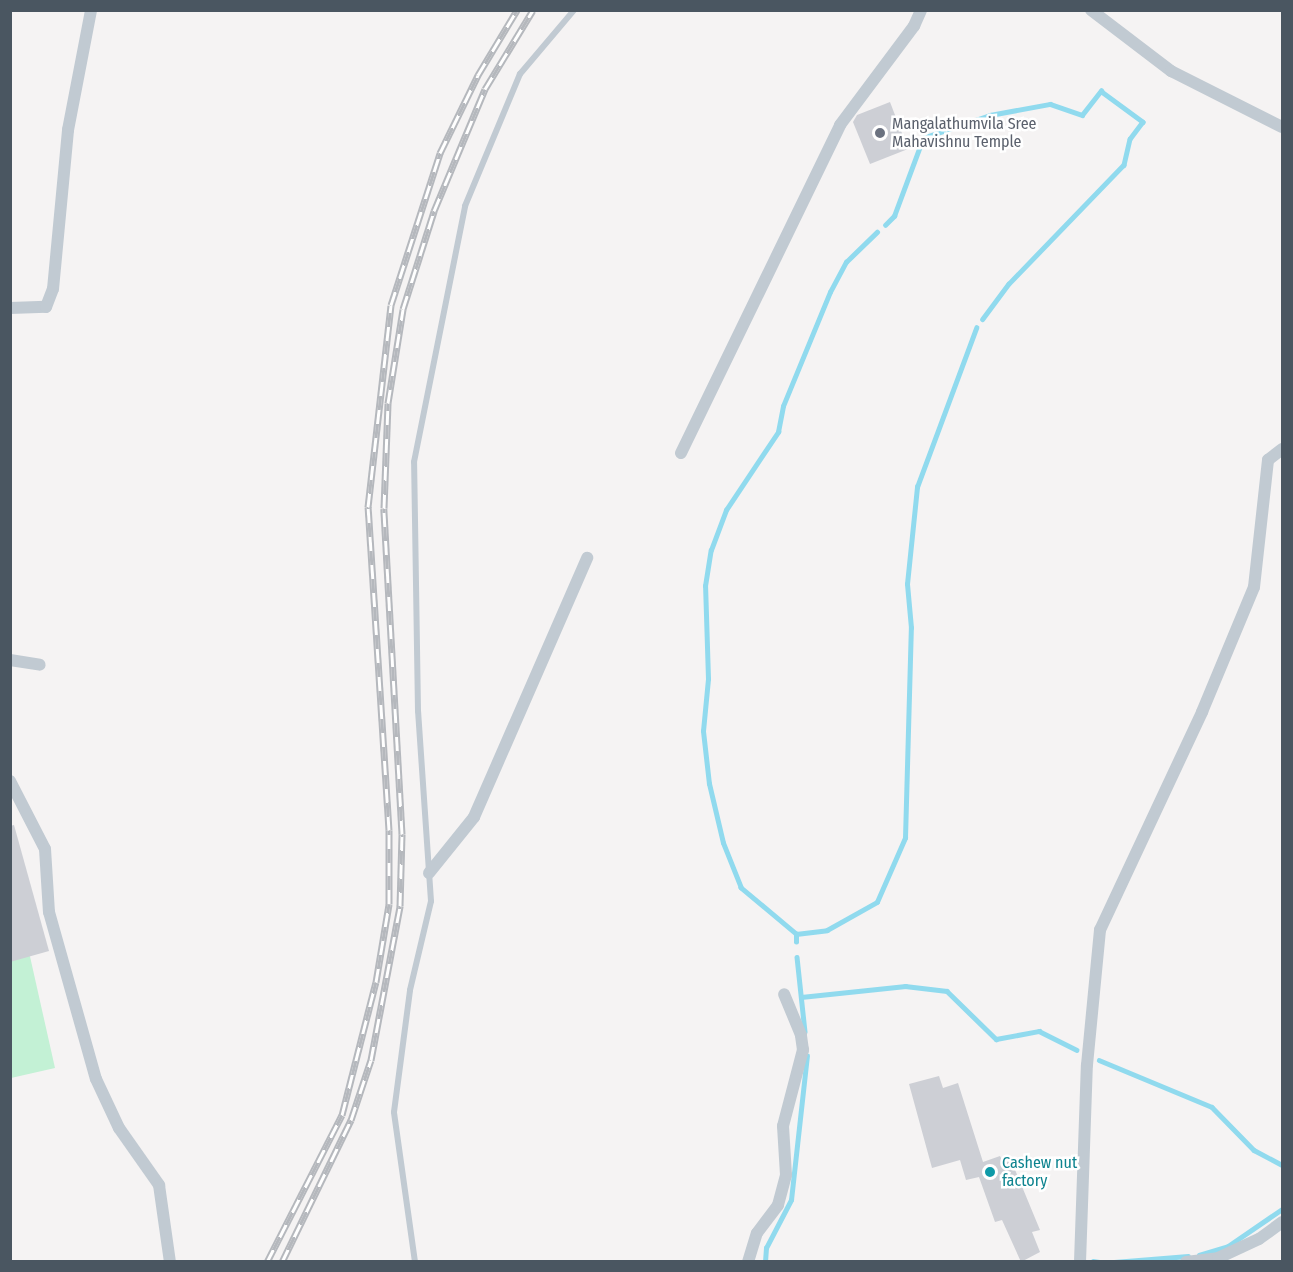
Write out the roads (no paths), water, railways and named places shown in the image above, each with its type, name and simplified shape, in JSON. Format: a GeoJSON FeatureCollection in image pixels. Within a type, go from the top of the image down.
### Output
{"type":"FeatureCollection","features":[{"type":"Feature","properties":{"kind":"street"},"geometry":{"type":"LineString","coordinates":[[10,308],[46,307],[53,289],[68,130],[91,10]]}},
{"type":"Feature","properties":{"kind":"street"},"geometry":{"type":"LineString","coordinates":[[681,453],[840,125],[914,26],[921,10]]}},
{"type":"Feature","properties":{"kind":"street"},"geometry":{"type":"LineString","coordinates":[[1091,10],[1171,71],[1282,127]]}},
{"type":"Feature","properties":{"kind":"street"},"geometry":{"type":"LineString","coordinates":[[1080,1262],[1087,1065],[1100,930],[1202,712],[1254,587],[1268,460],[1282,449]]}},
{"type":"Feature","properties":{"kind":"street"},"geometry":{"type":"LineString","coordinates":[[429,873],[474,817],[587,558]]}},
{"type":"Feature","properties":{"kind":"street"},"geometry":{"type":"LineString","coordinates":[[10,660],[40,665]]}},
{"type":"Feature","properties":{"kind":"street"},"geometry":{"type":"LineString","coordinates":[[10,781],[45,849],[49,912],[96,1079],[119,1128],[159,1185],[170,1262]]}},
{"type":"Feature","properties":{"kind":"street"},"geometry":{"type":"LineString","coordinates":[[748,1262],[757,1233],[778,1205],[786,1175],[783,1126],[802,1050],[801,1035],[784,994]]}},
{"type":"Feature","properties":{"kind":"street"},"geometry":{"type":"LineString","coordinates":[[1186,1262],[1218,1258],[1258,1239],[1282,1222]]}},
{"type":"Feature","properties":{"kind":"lane"},"geometry":{"type":"LineString","coordinates":[[415,1262],[394,1112],[410,990],[431,901],[418,711],[414,462],[465,206],[520,74],[574,10]]}},
{"type":"Feature","properties":{"kind":"waterway"},"geometry":{"type":"LineString","coordinates":[[885,225],[894,216],[923,138],[990,115],[1050,104],[1082,115],[1101,91],[1143,122],[1130,139],[1124,165],[1009,284],[983,319]]}},
{"type":"Feature","properties":{"kind":"waterway"},"geometry":{"type":"LineString","coordinates":[[796,934],[741,888],[723,843],[709,784],[703,731],[708,679],[705,586],[711,550],[726,510],[778,432],[783,406],[830,292],[846,262],[877,232]]}},
{"type":"Feature","properties":{"kind":"waterway"},"geometry":{"type":"LineString","coordinates":[[796,942],[796,934],[827,930],[877,902],[905,838],[911,628],[907,584],[917,487],[976,328]]}},
{"type":"Feature","properties":{"kind":"waterway"},"geometry":{"type":"LineString","coordinates":[[797,957],[805,1032]]}},
{"type":"Feature","properties":{"kind":"waterway"},"geometry":{"type":"LineString","coordinates":[[801,997],[905,986],[947,991],[996,1039],[1039,1031],[1077,1050]]}},
{"type":"Feature","properties":{"kind":"waterway"},"geometry":{"type":"LineString","coordinates":[[765,1262],[766,1248],[791,1200],[807,1056]]}},
{"type":"Feature","properties":{"kind":"waterway"},"geometry":{"type":"LineString","coordinates":[[1099,1060],[1212,1107],[1254,1150],[1282,1165]]}},
{"type":"Feature","properties":{"kind":"waterway"},"geometry":{"type":"LineString","coordinates":[[1199,1255],[1228,1246],[1282,1209]]}},
{"type":"Feature","properties":{"kind":"waterway"},"geometry":{"type":"LineString","coordinates":[[1114,1262],[1188,1256]]}},
{"type":"Feature","properties":{"kind":"waterway"},"geometry":{"type":"LineString","coordinates":[[1093,1261],[1099,1262]]}},
{"type":"Feature","properties":{"kind":"railway"},"geometry":{"type":"LineString","coordinates":[[267,1262],[342,1115],[376,982],[389,904],[389,830],[368,507],[391,305],[440,153],[478,75],[517,10]]}},
{"type":"Feature","properties":{"kind":"railway"},"geometry":{"type":"LineString","coordinates":[[282,1262],[351,1120],[371,1060],[400,906],[402,834],[384,508],[388,403],[403,309],[434,211],[485,89],[533,10]]}},
{"type":"Feature","properties":{"kind":"place","name":"Mangalathumvila Sree Mahavishnu Temple"},"geometry":{"type":"Point","coordinates":[880,133]}},
{"type":"Feature","properties":{"kind":"place","name":"Cashew nut factory"},"geometry":{"type":"Point","coordinates":[990,1172]}}]}
